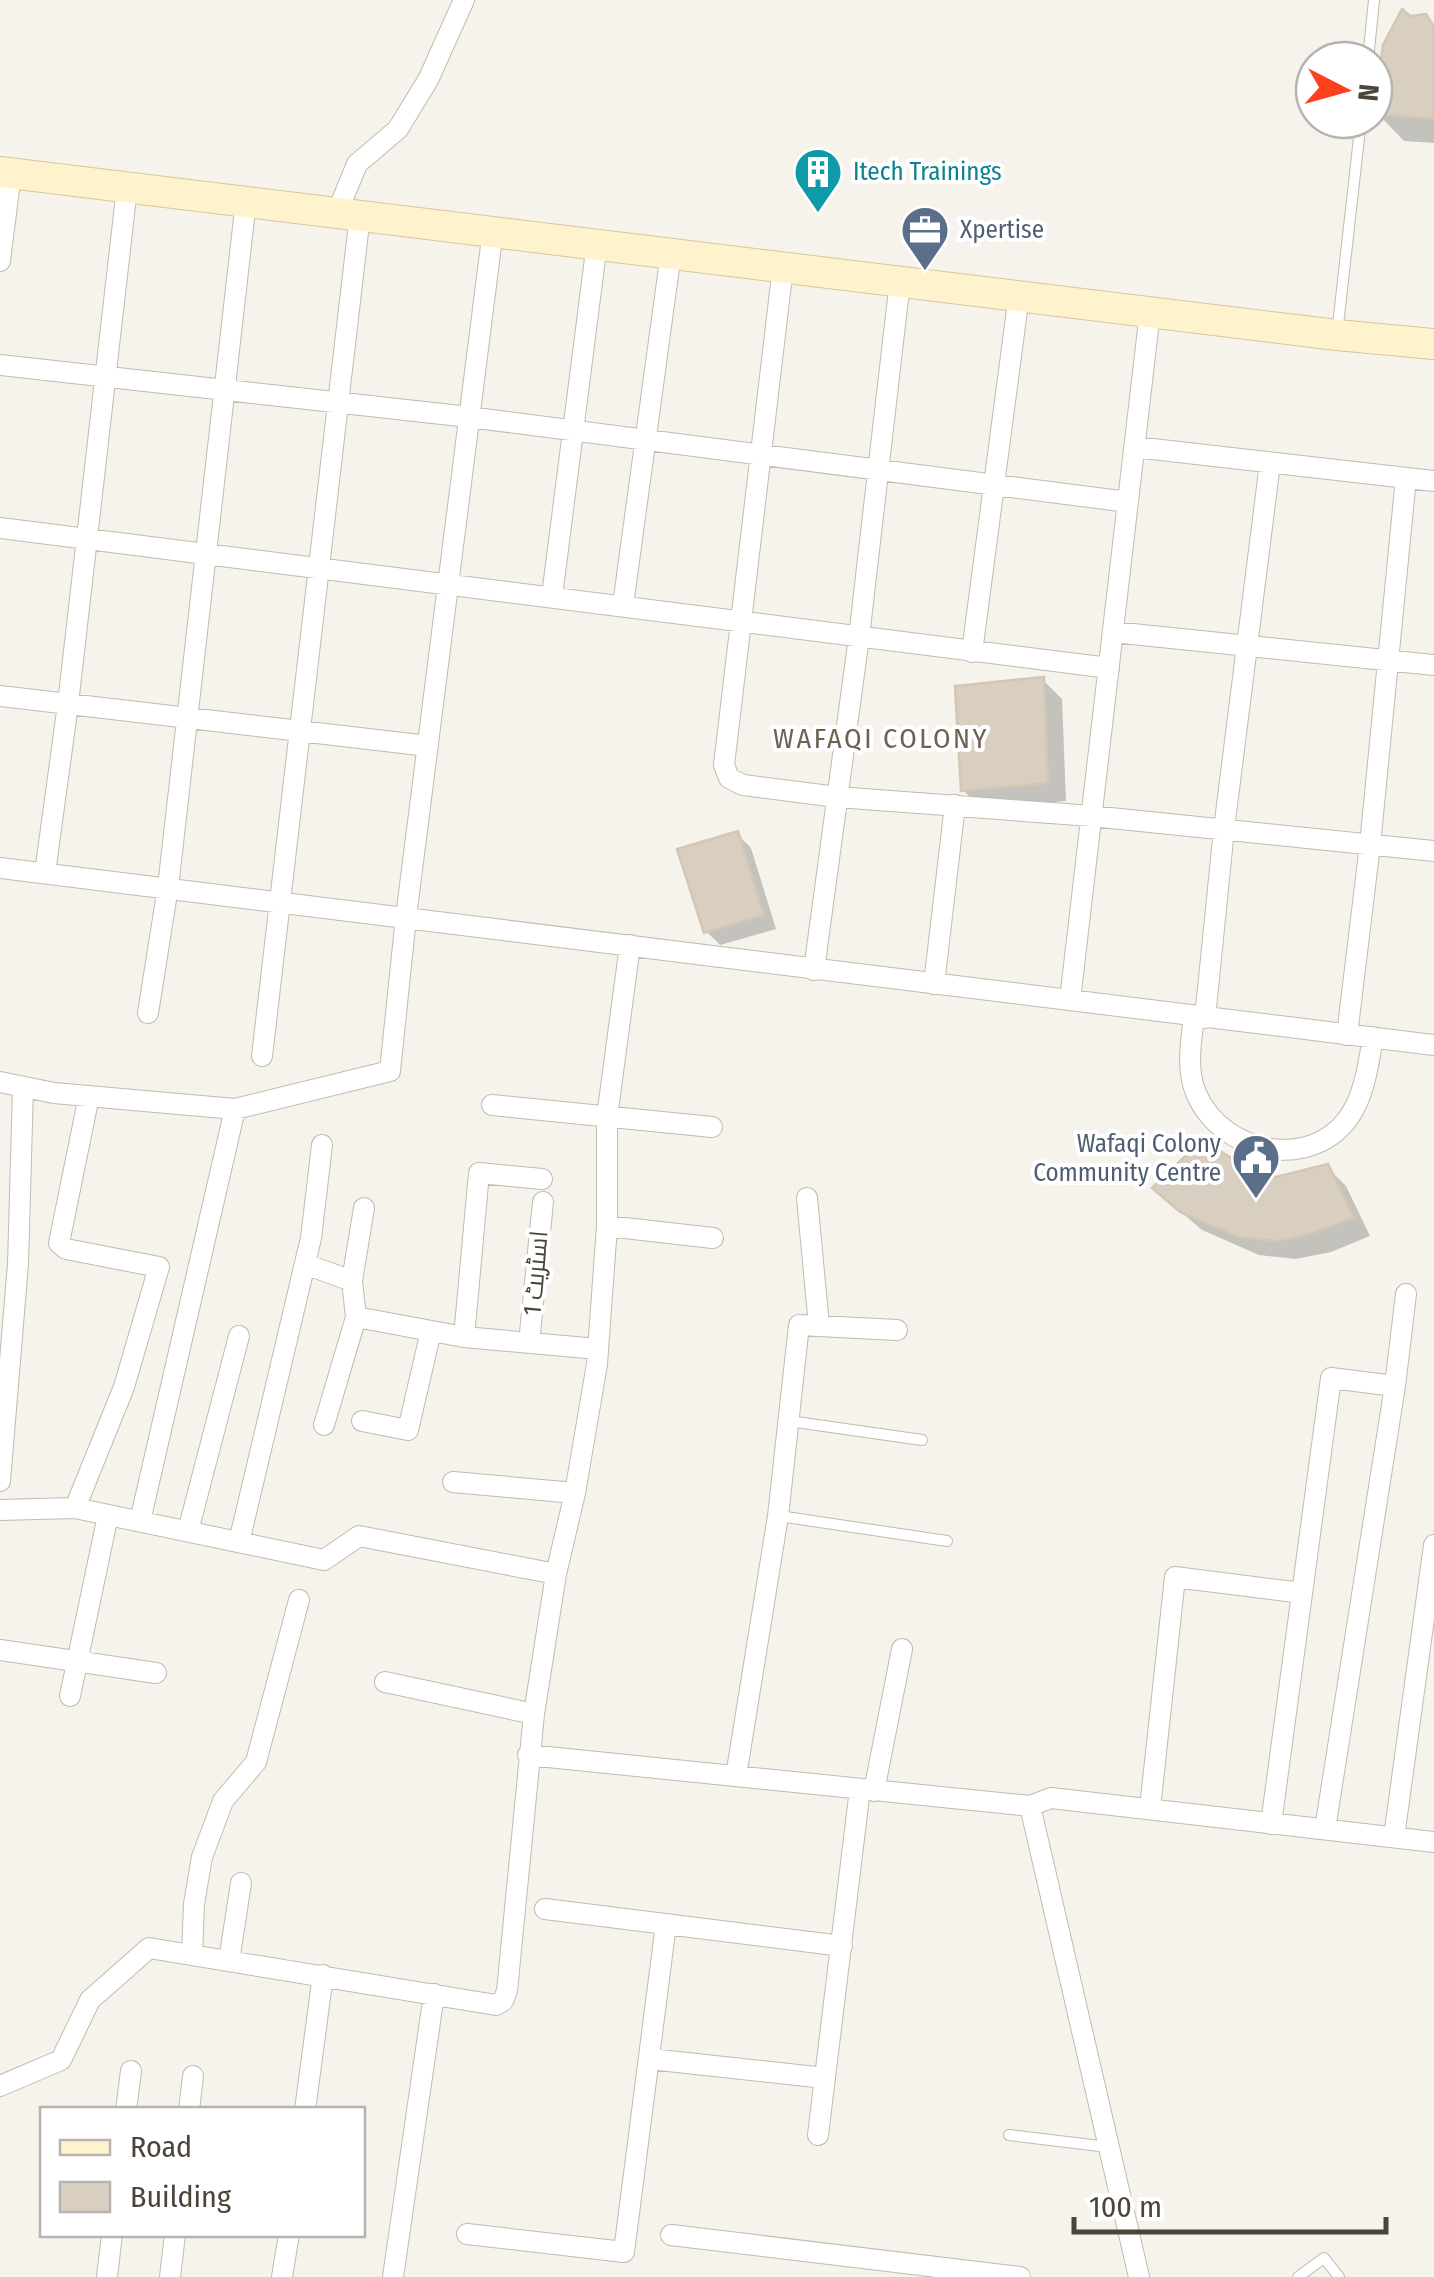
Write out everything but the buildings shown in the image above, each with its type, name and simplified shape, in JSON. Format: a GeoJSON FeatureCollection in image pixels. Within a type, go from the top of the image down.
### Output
{"type":"FeatureCollection","features":[{"type":"Feature","properties":{"kind":"street"},"geometry":{"type":"LineString","coordinates":[[262,1056],[338,404],[348,214],[357,164],[398,128],[428,80],[464,0]]}},
{"type":"Feature","properties":{"kind":"street"},"geometry":{"type":"LineString","coordinates":[[0,261],[5,173],[1434,344]]}},
{"type":"Feature","properties":{"kind":"street"},"geometry":{"type":"LineString","coordinates":[[44,873],[68,704],[127,188]]}},
{"type":"Feature","properties":{"kind":"street"},"geometry":{"type":"LineString","coordinates":[[148,1013],[168,888],[246,201]]}},
{"type":"Feature","properties":{"kind":"street"},"geometry":{"type":"LineString","coordinates":[[0,1082],[88,1096],[234,1109],[390,1071],[492,230]]}},
{"type":"Feature","properties":{"kind":"street"},"geometry":{"type":"LineString","coordinates":[[552,596],[597,243]]}},
{"type":"Feature","properties":{"kind":"street"},"geometry":{"type":"LineString","coordinates":[[623,605],[671,252]]}},
{"type":"Feature","properties":{"kind":"street"},"geometry":{"type":"LineString","coordinates":[[783,267],[724,765],[729,778],[743,785],[837,797],[1091,816],[1434,850]]}},
{"type":"Feature","properties":{"kind":"street"},"geometry":{"type":"LineString","coordinates":[[814,970],[859,637],[900,282]]}},
{"type":"Feature","properties":{"kind":"street"},"geometry":{"type":"LineString","coordinates":[[972,652],[1019,295]]}},
{"type":"Feature","properties":{"kind":"street"},"geometry":{"type":"LineString","coordinates":[[1070,1000],[1150,312]]}},
{"type":"Feature","properties":{"kind":"street"},"geometry":{"type":"LineString","coordinates":[[0,366],[469,417],[1128,502]]}},
{"type":"Feature","properties":{"kind":"street"},"geometry":{"type":"LineString","coordinates":[[1134,447],[1434,482]]}},
{"type":"Feature","properties":{"kind":"street"},"geometry":{"type":"LineString","coordinates":[[1270,463],[1199,1017],[1189,1060],[1196,1092],[1214,1121],[1246,1144],[1278,1152],[1311,1145],[1339,1128],[1356,1107],[1373,1037]]}},
{"type":"Feature","properties":{"kind":"street"},"geometry":{"type":"LineString","coordinates":[[1348,1035],[1406,478]]}},
{"type":"Feature","properties":{"kind":"street"},"geometry":{"type":"LineString","coordinates":[[0,528],[1109,668]]}},
{"type":"Feature","properties":{"kind":"street"},"geometry":{"type":"LineString","coordinates":[[1113,632],[1434,665]]}},
{"type":"Feature","properties":{"kind":"street"},"geometry":{"type":"LineString","coordinates":[[0,696],[428,746]]}},
{"type":"Feature","properties":{"kind":"street"},"geometry":{"type":"LineString","coordinates":[[934,984],[955,806]]}},
{"type":"Feature","properties":{"kind":"street"},"geometry":{"type":"LineString","coordinates":[[0,868],[1434,1045]]}},
{"type":"Feature","properties":{"kind":"street"},"geometry":{"type":"LineString","coordinates":[[0,2086],[61,2060],[90,2000],[148,1948],[496,2005],[503,2001],[507,1992],[528,1755],[556,1574],[575,1493],[598,1349],[606,1226],[607,1118],[630,945]]}},
{"type":"Feature","properties":{"kind":"street"},"geometry":{"type":"LineString","coordinates":[[0,1481],[18,1264],[24,1088]]}},
{"type":"Feature","properties":{"kind":"street"},"geometry":{"type":"LineString","coordinates":[[75,1508],[124,1387],[158,1267],[66,1249],[59,1244],[88,1096]]}},
{"type":"Feature","properties":{"kind":"street"},"geometry":{"type":"LineString","coordinates":[[492,1105],[712,1127]]}},
{"type":"Feature","properties":{"kind":"street"},"geometry":{"type":"LineString","coordinates":[[140,1521],[234,1109]]}},
{"type":"Feature","properties":{"kind":"street"},"geometry":{"type":"LineString","coordinates":[[239,1542],[305,1264],[322,1145]]}},
{"type":"Feature","properties":{"kind":"street"},"geometry":{"type":"LineString","coordinates":[[464,1337],[479,1173],[542,1178]]}},
{"type":"Feature","properties":{"kind":"street"},"geometry":{"type":"LineString","coordinates":[[807,1198],[819,1326]]}},
{"type":"Feature","properties":{"kind":"street","name":"اسٹریٹ 1"},"geometry":{"type":"LineString","coordinates":[[529,1343],[543,1202]]}},
{"type":"Feature","properties":{"kind":"street"},"geometry":{"type":"LineString","coordinates":[[324,1425],[356,1317],[352,1281],[364,1208]]}},
{"type":"Feature","properties":{"kind":"street"},"geometry":{"type":"LineString","coordinates":[[606,1226],[713,1238]]}},
{"type":"Feature","properties":{"kind":"street"},"geometry":{"type":"LineString","coordinates":[[305,1264],[352,1281]]}},
{"type":"Feature","properties":{"kind":"street"},"geometry":{"type":"LineString","coordinates":[[1325,1830],[1406,1294]]}},
{"type":"Feature","properties":{"kind":"street"},"geometry":{"type":"LineString","coordinates":[[356,1317],[464,1337],[598,1349]]}},
{"type":"Feature","properties":{"kind":"street"},"geometry":{"type":"LineString","coordinates":[[736,1776],[778,1516],[799,1326],[897,1330]]}},
{"type":"Feature","properties":{"kind":"street"},"geometry":{"type":"LineString","coordinates":[[362,1421],[408,1430],[432,1331]]}},
{"type":"Feature","properties":{"kind":"street"},"geometry":{"type":"LineString","coordinates":[[188,1532],[239,1336]]}},
{"type":"Feature","properties":{"kind":"street"},"geometry":{"type":"LineString","coordinates":[[1271,1824],[1330,1378],[1395,1386]]}},
{"type":"Feature","properties":{"kind":"street"},"geometry":{"type":"LineString","coordinates":[[453,1482],[575,1493]]}},
{"type":"Feature","properties":{"kind":"street"},"geometry":{"type":"LineString","coordinates":[[0,1510],[75,1508],[324,1560],[360,1536],[556,1574]]}},
{"type":"Feature","properties":{"kind":"street"},"geometry":{"type":"LineString","coordinates":[[70,1696],[108,1515]]}},
{"type":"Feature","properties":{"kind":"street"},"geometry":{"type":"LineString","coordinates":[[1394,1837],[1434,1545]]}},
{"type":"Feature","properties":{"kind":"street"},"geometry":{"type":"LineString","coordinates":[[1150,1808],[1175,1578],[1302,1593]]}},
{"type":"Feature","properties":{"kind":"street"},"geometry":{"type":"LineString","coordinates":[[192,1955],[194,1904],[202,1857],[223,1801],[256,1762],[298,1600]]}},
{"type":"Feature","properties":{"kind":"street"},"geometry":{"type":"LineString","coordinates":[[0,1650],[156,1673]]}},
{"type":"Feature","properties":{"kind":"street"},"geometry":{"type":"LineString","coordinates":[[818,2135],[867,1790],[902,1650]]}},
{"type":"Feature","properties":{"kind":"street"},"geometry":{"type":"LineString","coordinates":[[385,1682],[534,1714]]}},
{"type":"Feature","properties":{"kind":"street"},"geometry":{"type":"LineString","coordinates":[[528,1755],[1030,1806],[1051,1798],[1434,1842]]}},
{"type":"Feature","properties":{"kind":"street"},"geometry":{"type":"LineString","coordinates":[[1030,1806],[1138,2277]]}},
{"type":"Feature","properties":{"kind":"street"},"geometry":{"type":"LineString","coordinates":[[229,1961],[241,1883]]}},
{"type":"Feature","properties":{"kind":"street"},"geometry":{"type":"LineString","coordinates":[[545,1909],[842,1946]]}},
{"type":"Feature","properties":{"kind":"street"},"geometry":{"type":"LineString","coordinates":[[466,2234],[624,2252],[666,1924]]}},
{"type":"Feature","properties":{"kind":"street"},"geometry":{"type":"LineString","coordinates":[[305,2107],[323,1975]]}},
{"type":"Feature","properties":{"kind":"street"},"geometry":{"type":"LineString","coordinates":[[393,2277],[434,1994]]}},
{"type":"Feature","properties":{"kind":"street"},"geometry":{"type":"LineString","coordinates":[[650,2060],[825,2078]]}},
{"type":"Feature","properties":{"kind":"street"},"geometry":{"type":"LineString","coordinates":[[126,2107],[131,2071]]}},
{"type":"Feature","properties":{"kind":"street"},"geometry":{"type":"LineString","coordinates":[[189,2107],[193,2076]]}},
{"type":"Feature","properties":{"kind":"street"},"geometry":{"type":"LineString","coordinates":[[671,2235],[1020,2277]]}},
{"type":"Feature","properties":{"kind":"street"},"geometry":{"type":"LineString","coordinates":[[107,2277],[112,2237]]}},
{"type":"Feature","properties":{"kind":"street"},"geometry":{"type":"LineString","coordinates":[[170,2277],[174,2237]]}},
{"type":"Feature","properties":{"kind":"street"},"geometry":{"type":"LineString","coordinates":[[282,2277],[289,2237]]}},
{"type":"Feature","properties":{"kind":"lane"},"geometry":{"type":"LineString","coordinates":[[1370,40],[1374,0]]}},
{"type":"Feature","properties":{"kind":"lane"},"geometry":{"type":"LineString","coordinates":[[1336,335],[1359,140]]}},
{"type":"Feature","properties":{"kind":"lane"},"geometry":{"type":"LineString","coordinates":[[788,1421],[922,1440]]}},
{"type":"Feature","properties":{"kind":"lane"},"geometry":{"type":"LineString","coordinates":[[778,1516],[946,1541]]}},
{"type":"Feature","properties":{"kind":"lane"},"geometry":{"type":"LineString","coordinates":[[1009,2135],[1108,2147]]}},
{"type":"Feature","properties":{"kind":"lane"},"geometry":{"type":"LineString","coordinates":[[1298,2277],[1324,2258],[1339,2277]]}},
{"type":"Feature","properties":{"kind":"place","name":"Itech Trainings"},"geometry":{"type":"Point","coordinates":[818,214]}},
{"type":"Feature","properties":{"kind":"place","name":"Xpertise"},"geometry":{"type":"Point","coordinates":[925,272]}},
{"type":"Feature","properties":{"kind":"place","name":"Wafaqi Colony Community Centre"},"geometry":{"type":"Point","coordinates":[1256,1200]}},
{"type":"Feature","properties":{"kind":"district","name":"WAFAQI COLONY"},"geometry":{"type":"Point","coordinates":[881,738]}}]}
